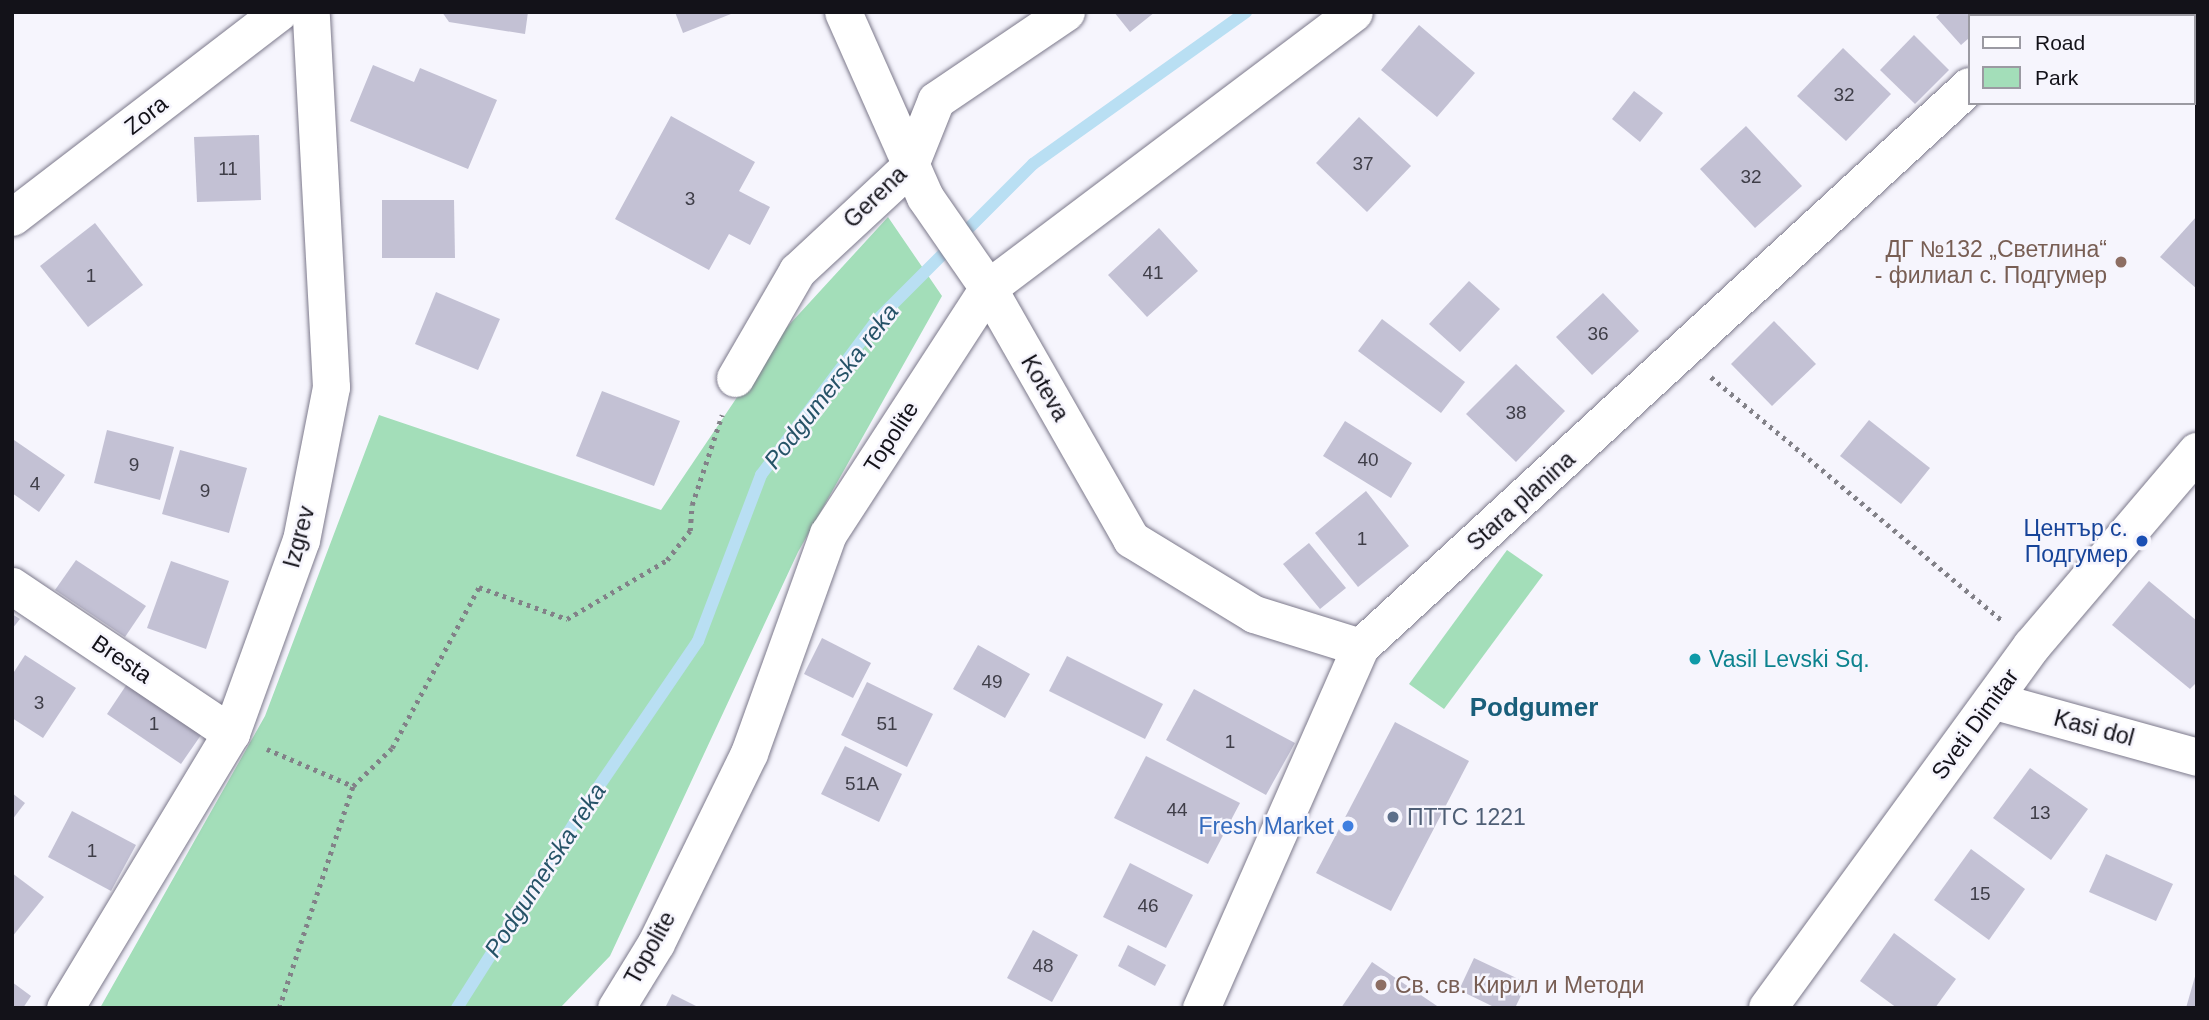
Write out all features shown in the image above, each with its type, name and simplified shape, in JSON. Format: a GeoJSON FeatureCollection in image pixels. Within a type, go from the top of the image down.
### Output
{"type":"FeatureCollection","features":[{"type":"Feature","properties":{"kind":"street","name":"Zora"},"geometry":{"type":"LineString","coordinates":[[12,217],[279,12]]}},
{"type":"Feature","properties":{"kind":"street","name":"Izgrev"},"geometry":{"type":"LineString","coordinates":[[65,1008],[231,733],[301,540],[331,387],[311,12]]}},
{"type":"Feature","properties":{"kind":"street","name":"Koteva"},"geometry":{"type":"LineString","coordinates":[[843,12],[917,182],[963,258],[988,288],[1131,539],[1254,614],[1360,647]]}},
{"type":"Feature","properties":{"kind":"street","name":"Gerena"},"geometry":{"type":"LineString","coordinates":[[735,378],[797,271],[917,182],[936,100],[1066,12]]}},
{"type":"Feature","properties":{"kind":"street","name":"Topolite"},"geometry":{"type":"LineString","coordinates":[[616,1008],[656,943],[749,752],[828,534],[988,288],[1354,12]]}},
{"type":"Feature","properties":{"kind":"street","name":"Stara planina"},"geometry":{"type":"LineString","coordinates":[[1201,1008],[1360,647],[1683,353],[1968,87]]}},
{"type":"Feature","properties":{"kind":"street","name":"Sveti Dimitar"},"geometry":{"type":"LineString","coordinates":[[1768,1008],[2032,646],[2197,452]]}},
{"type":"Feature","properties":{"kind":"street","name":"Bresta"},"geometry":{"type":"LineString","coordinates":[[12,586],[231,733]]}},
{"type":"Feature","properties":{"kind":"street","name":"Kasi dol"},"geometry":{"type":"LineString","coordinates":[[1992,700],[2197,757]]}},
{"type":"Feature","properties":{"kind":"path"},"geometry":{"type":"LineString","coordinates":[[1683,353],[2032,646]]}},
{"type":"Feature","properties":{"kind":"path"},"geometry":{"type":"LineString","coordinates":[[279,1008],[353,786],[392,748],[479,587],[567,619],[667,560],[690,531],[692,505],[735,378]]}},
{"type":"Feature","properties":{"kind":"path"},"geometry":{"type":"LineString","coordinates":[[231,733],[353,786]]}},
{"type":"Feature","properties":{"kind":"green space"},"geometry":{"type":"Polygon","coordinates":[[[888,217],[942,296],[798,552],[610,956],[560,1008],[100,1008],[265,716],[379,415],[661,510],[777,338],[888,217]]]}},
{"type":"Feature","properties":{"kind":"green space"},"geometry":{"type":"Polygon","coordinates":[[[1507,550],[1543,575],[1444,709],[1409,684],[1507,550]]]}},
{"type":"Feature","properties":{"kind":"building"},"geometry":{"type":"Polygon","coordinates":[[[442,12],[528,12],[525,34],[449,22],[442,12]]]}},
{"type":"Feature","properties":{"kind":"building"},"geometry":{"type":"Polygon","coordinates":[[[675,12],[736,12],[683,33],[675,12]]]}},
{"type":"Feature","properties":{"kind":"building"},"geometry":{"type":"Polygon","coordinates":[[[1114,12],[1155,12],[1130,32],[1114,12]]]}},
{"type":"Feature","properties":{"kind":"building"},"geometry":{"type":"Polygon","coordinates":[[[1942,12],[1998,12],[1968,14],[1968,39],[1961,45],[1936,17],[1942,12]]]}},
{"type":"Feature","properties":{"kind":"building"},"geometry":{"type":"Polygon","coordinates":[[[1419,25],[1475,73],[1437,117],[1381,70],[1419,25]]]}},
{"type":"Feature","properties":{"kind":"building"},"geometry":{"type":"Polygon","coordinates":[[[1914,35],[1949,70],[1915,104],[1880,70],[1914,35]]]}},
{"type":"Feature","properties":{"kind":"building"},"geometry":{"type":"Polygon","coordinates":[[[1843,48],[1891,94],[1846,141],[1797,96],[1843,48]]]}},
{"type":"Feature","properties":{"kind":"building"},"geometry":{"type":"Polygon","coordinates":[[[373,65],[414,82],[420,68],[497,100],[468,169],[350,121],[373,65]]]}},
{"type":"Feature","properties":{"kind":"building"},"geometry":{"type":"Polygon","coordinates":[[[1634,91],[1663,113],[1640,142],[1612,119],[1634,91]]]}},
{"type":"Feature","properties":{"kind":"building"},"geometry":{"type":"Polygon","coordinates":[[[671,116],[755,162],[739,191],[770,207],[750,245],[729,234],[709,270],[615,219],[671,116]]]}},
{"type":"Feature","properties":{"kind":"building"},"geometry":{"type":"Polygon","coordinates":[[[1359,117],[1411,166],[1367,212],[1316,163],[1359,117]]]}},
{"type":"Feature","properties":{"kind":"building"},"geometry":{"type":"Polygon","coordinates":[[[1746,126],[1802,186],[1755,228],[1700,169],[1746,126]]]}},
{"type":"Feature","properties":{"kind":"building"},"geometry":{"type":"Polygon","coordinates":[[[259,135],[261,200],[197,202],[194,137],[259,135]]]}},
{"type":"Feature","properties":{"kind":"building"},"geometry":{"type":"Polygon","coordinates":[[[382,200],[454,200],[455,258],[382,258],[382,200]]]}},
{"type":"Feature","properties":{"kind":"building"},"geometry":{"type":"Polygon","coordinates":[[[2197,216],[2197,289],[2160,257],[2197,216]]]}},
{"type":"Feature","properties":{"kind":"building"},"geometry":{"type":"Polygon","coordinates":[[[95,223],[143,285],[88,327],[40,266],[95,223]]]}},
{"type":"Feature","properties":{"kind":"building"},"geometry":{"type":"Polygon","coordinates":[[[1159,228],[1198,271],[1147,317],[1108,275],[1159,228]]]}},
{"type":"Feature","properties":{"kind":"building"},"geometry":{"type":"Polygon","coordinates":[[[1469,281],[1500,309],[1460,352],[1429,324],[1469,281]]]}},
{"type":"Feature","properties":{"kind":"building"},"geometry":{"type":"Polygon","coordinates":[[[436,292],[500,319],[478,370],[415,344],[436,292]]]}},
{"type":"Feature","properties":{"kind":"building"},"geometry":{"type":"Polygon","coordinates":[[[1603,293],[1639,331],[1592,375],[1556,337],[1603,293]]]}},
{"type":"Feature","properties":{"kind":"building"},"geometry":{"type":"Polygon","coordinates":[[[1382,319],[1465,382],[1441,413],[1358,351],[1382,319]]]}},
{"type":"Feature","properties":{"kind":"building"},"geometry":{"type":"Polygon","coordinates":[[[1774,321],[1816,364],[1772,406],[1731,364],[1774,321]]]}},
{"type":"Feature","properties":{"kind":"building"},"geometry":{"type":"Polygon","coordinates":[[[1516,364],[1565,411],[1516,462],[1466,414],[1516,364]]]}},
{"type":"Feature","properties":{"kind":"building"},"geometry":{"type":"Polygon","coordinates":[[[602,391],[680,421],[654,486],[576,456],[602,391]]]}},
{"type":"Feature","properties":{"kind":"building"},"geometry":{"type":"Polygon","coordinates":[[[1869,420],[1930,468],[1901,504],[1840,456],[1869,420]]]}},
{"type":"Feature","properties":{"kind":"building"},"geometry":{"type":"Polygon","coordinates":[[[1345,421],[1412,463],[1391,498],[1323,456],[1345,421]]]}},
{"type":"Feature","properties":{"kind":"building"},"geometry":{"type":"Polygon","coordinates":[[[107,430],[174,447],[160,500],[94,483],[107,430]]]}},
{"type":"Feature","properties":{"kind":"building"},"geometry":{"type":"Polygon","coordinates":[[[14,440],[65,475],[39,512],[12,493],[14,440]]]}},
{"type":"Feature","properties":{"kind":"building"},"geometry":{"type":"Polygon","coordinates":[[[180,450],[247,468],[229,533],[162,514],[180,450]]]}},
{"type":"Feature","properties":{"kind":"building"},"geometry":{"type":"Polygon","coordinates":[[[1366,491],[1409,546],[1358,587],[1315,533],[1366,491]]]}},
{"type":"Feature","properties":{"kind":"building"},"geometry":{"type":"Polygon","coordinates":[[[1309,543],[1346,588],[1320,609],[1283,564],[1309,543]]]}},
{"type":"Feature","properties":{"kind":"building"},"geometry":{"type":"Polygon","coordinates":[[[76,560],[146,606],[125,637],[55,590],[76,560]]]}},
{"type":"Feature","properties":{"kind":"building"},"geometry":{"type":"Polygon","coordinates":[[[171,561],[229,581],[206,649],[147,628],[171,561]]]}},
{"type":"Feature","properties":{"kind":"building"},"geometry":{"type":"Polygon","coordinates":[[[2149,581],[2197,621],[2197,682],[2190,689],[2112,625],[2149,581]]]}},
{"type":"Feature","properties":{"kind":"building"},"geometry":{"type":"Polygon","coordinates":[[[12,614],[20,619],[12,629],[12,614]]]}},
{"type":"Feature","properties":{"kind":"building"},"geometry":{"type":"Polygon","coordinates":[[[822,638],[871,663],[853,698],[804,674],[822,638]]]}},
{"type":"Feature","properties":{"kind":"building"},"geometry":{"type":"Polygon","coordinates":[[[978,645],[1030,674],[1005,718],[953,689],[978,645]]]}},
{"type":"Feature","properties":{"kind":"building"},"geometry":{"type":"Polygon","coordinates":[[[25,655],[76,688],[43,738],[12,718],[12,675],[25,655]]]}},
{"type":"Feature","properties":{"kind":"building"},"geometry":{"type":"Polygon","coordinates":[[[1067,656],[1163,704],[1145,739],[1049,691],[1067,656]]]}},
{"type":"Feature","properties":{"kind":"building"},"geometry":{"type":"Polygon","coordinates":[[[867,682],[933,714],[907,767],[841,735],[867,682]]]}},
{"type":"Feature","properties":{"kind":"building"},"geometry":{"type":"Polygon","coordinates":[[[127,684],[201,735],[181,764],[107,714],[127,684]]]}},
{"type":"Feature","properties":{"kind":"building"},"geometry":{"type":"Polygon","coordinates":[[[1194,689],[1295,743],[1266,795],[1166,740],[1194,689]]]}},
{"type":"Feature","properties":{"kind":"building","name":"ПТТС 1221"},"geometry":{"type":"Polygon","coordinates":[[[1395,722],[1469,761],[1391,911],[1316,873],[1395,722]]]}},
{"type":"Feature","properties":{"kind":"building"},"geometry":{"type":"Polygon","coordinates":[[[845,746],[902,774],[879,822],[821,794],[845,746]]]}},
{"type":"Feature","properties":{"kind":"building"},"geometry":{"type":"Polygon","coordinates":[[[1146,756],[1240,803],[1208,864],[1114,818],[1146,756]]]}},
{"type":"Feature","properties":{"kind":"building"},"geometry":{"type":"Polygon","coordinates":[[[2030,768],[2088,809],[2051,860],[1993,818],[2030,768]]]}},
{"type":"Feature","properties":{"kind":"building"},"geometry":{"type":"Polygon","coordinates":[[[12,793],[25,803],[12,820],[12,793]]]}},
{"type":"Feature","properties":{"kind":"building"},"geometry":{"type":"Polygon","coordinates":[[[72,811],[136,845],[111,891],[48,857],[72,811]]]}},
{"type":"Feature","properties":{"kind":"building"},"geometry":{"type":"Polygon","coordinates":[[[1971,849],[2025,889],[1989,940],[1934,900],[1971,849]]]}},
{"type":"Feature","properties":{"kind":"building"},"geometry":{"type":"Polygon","coordinates":[[[2106,854],[2173,884],[2156,921],[2089,892],[2106,854]]]}},
{"type":"Feature","properties":{"kind":"building"},"geometry":{"type":"Polygon","coordinates":[[[1130,863],[1193,895],[1166,948],[1103,917],[1130,863]]]}},
{"type":"Feature","properties":{"kind":"building"},"geometry":{"type":"Polygon","coordinates":[[[12,873],[44,897],[12,937],[12,873]]]}},
{"type":"Feature","properties":{"kind":"building"},"geometry":{"type":"Polygon","coordinates":[[[1033,930],[1078,955],[1052,1002],[1007,978],[1033,930]]]}},
{"type":"Feature","properties":{"kind":"building"},"geometry":{"type":"Polygon","coordinates":[[[1894,933],[1956,979],[1935,1008],[1897,1008],[1860,981],[1894,933]]]}},
{"type":"Feature","properties":{"kind":"building"},"geometry":{"type":"Polygon","coordinates":[[[1128,945],[1166,965],[1155,986],[1118,966],[1128,945]]]}},
{"type":"Feature","properties":{"kind":"building"},"geometry":{"type":"Polygon","coordinates":[[[1474,958],[1527,983],[1515,1008],[1496,1008],[1459,990],[1474,958]]]}},
{"type":"Feature","properties":{"kind":"building","name":"Св. св. Кирил и Методи"},"geometry":{"type":"Polygon","coordinates":[[[1372,962],[1440,1008],[1341,1008],[1372,962]]]}},
{"type":"Feature","properties":{"kind":"building"},"geometry":{"type":"Polygon","coordinates":[[[2196,973],[2197,1008],[2186,1008],[2196,973]]]}},
{"type":"Feature","properties":{"kind":"building"},"geometry":{"type":"Polygon","coordinates":[[[12,982],[31,996],[23,1008],[12,1008],[12,982]]]}},
{"type":"Feature","properties":{"kind":"building"},"geometry":{"type":"Polygon","coordinates":[[[672,994],[700,1008],[665,1008],[672,994]]]}},
{"type":"Feature","properties":{"kind":"waterway","name":"Podgumerska reka"},"geometry":{"type":"LineString","coordinates":[[457,1008],[582,811],[698,641],[761,475],[877,320],[1033,164],[1246,12]]}},
{"type":"Feature","properties":{"kind":"place","name":"ДГ №132 „Светлина“ - филиал с. Подгумер"},"geometry":{"type":"Point","coordinates":[2121,262]}},
{"type":"Feature","properties":{"kind":"place","name":"Център с. Подгумер"},"geometry":{"type":"Point","coordinates":[2142,541]}},
{"type":"Feature","properties":{"kind":"place","name":"Vasil Levski Sq."},"geometry":{"type":"Point","coordinates":[1695,659]}},
{"type":"Feature","properties":{"kind":"place","name":"ПТТС 1221"},"geometry":{"type":"Point","coordinates":[1393,817]}},
{"type":"Feature","properties":{"kind":"place","name":"Fresh Market"},"geometry":{"type":"Point","coordinates":[1348,826]}},
{"type":"Feature","properties":{"kind":"place","name":"Св. св. Кирил и Методи"},"geometry":{"type":"Point","coordinates":[1381,985]}},
{"type":"Feature","properties":{"kind":"district","name":"Podgumer"},"geometry":{"type":"Point","coordinates":[1534,708]}}]}
